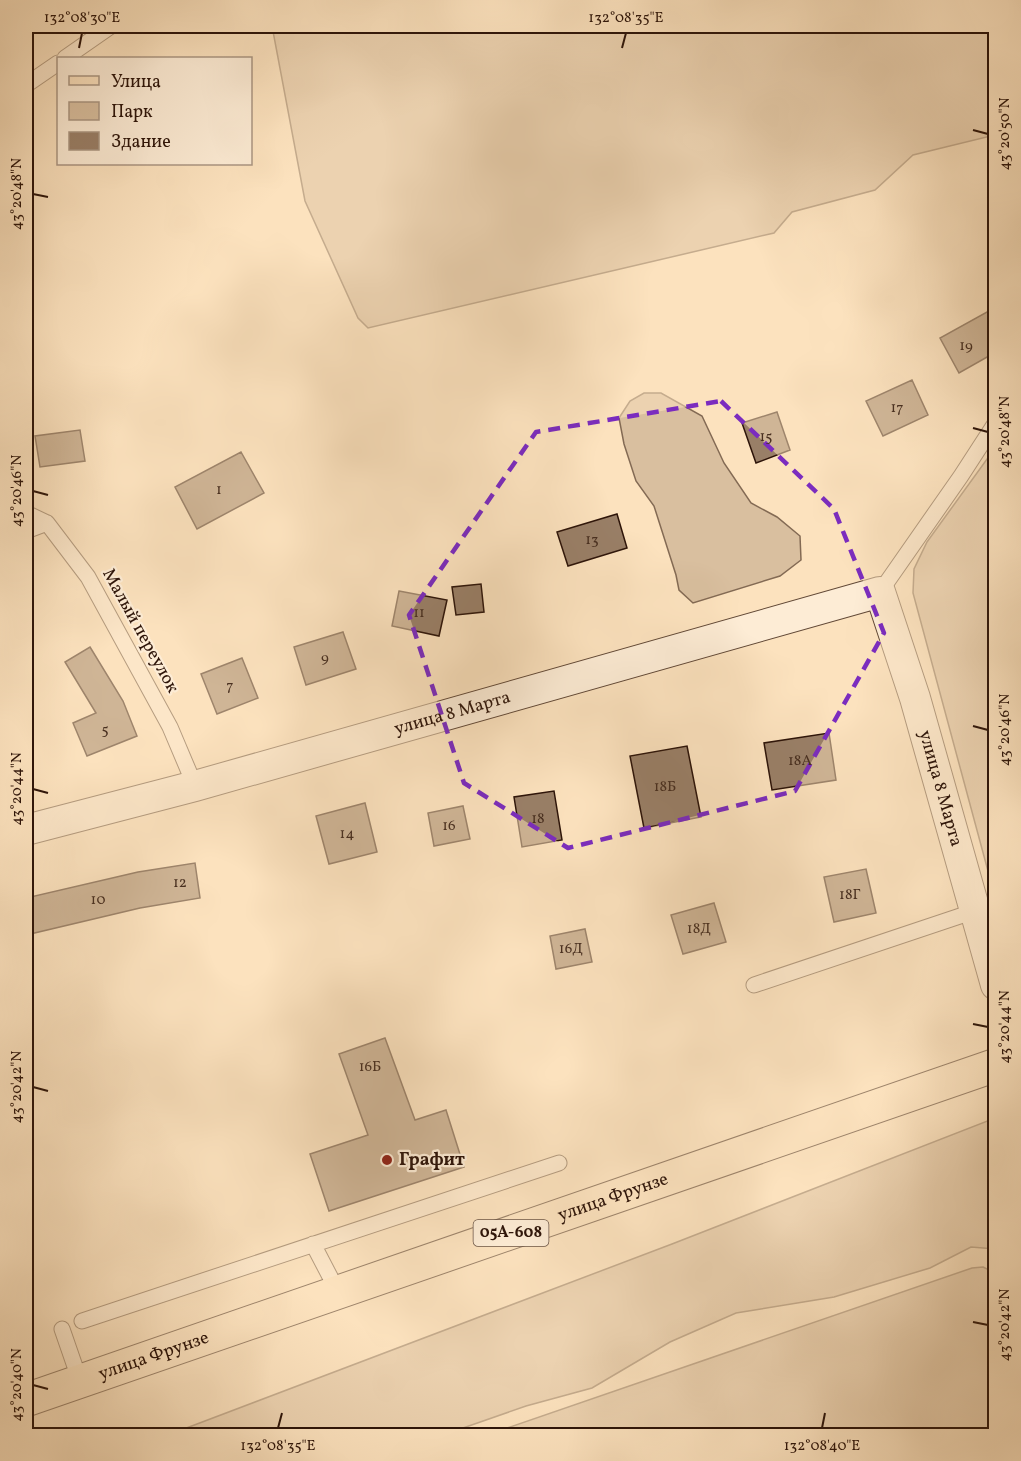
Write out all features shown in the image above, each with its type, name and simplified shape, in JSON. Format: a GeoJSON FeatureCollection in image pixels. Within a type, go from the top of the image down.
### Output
{"type":"FeatureCollection","features":[{"type":"Feature","properties":{"kind":"main road","name":"улица Фрунзе"},"geometry":{"type":"LineString","coordinates":[[26,1400],[996,1065]]}},
{"type":"Feature","properties":{"kind":"street","name":"улица 8 Марта"},"geometry":{"type":"LineString","coordinates":[[26,830],[195,786],[880,592],[915,698],[996,985]]}},
{"type":"Feature","properties":{"kind":"lane"},"geometry":{"type":"LineString","coordinates":[[66,57],[111,26]]}},
{"type":"Feature","properties":{"kind":"lane"},"geometry":{"type":"LineString","coordinates":[[26,85],[57,64]]}},
{"type":"Feature","properties":{"kind":"lane"},"geometry":{"type":"LineString","coordinates":[[880,592],[996,422]]}},
{"type":"Feature","properties":{"kind":"lane"},"geometry":{"type":"LineString","coordinates":[[26,513],[47,523]]}},
{"type":"Feature","properties":{"kind":"lane"},"geometry":{"type":"LineString","coordinates":[[26,531],[47,523]]}},
{"type":"Feature","properties":{"kind":"lane","name":"Малый переулок"},"geometry":{"type":"LineString","coordinates":[[47,523],[88,577],[170,727],[195,786]]}},
{"type":"Feature","properties":{"kind":"lane"},"geometry":{"type":"LineString","coordinates":[[754,985],[975,911]]}},
{"type":"Feature","properties":{"kind":"lane"},"geometry":{"type":"LineString","coordinates":[[82,1321],[559,1162]]}},
{"type":"Feature","properties":{"kind":"lane"},"geometry":{"type":"LineString","coordinates":[[313,1244],[338,1292]]}},
{"type":"Feature","properties":{"kind":"lane"},"geometry":{"type":"LineString","coordinates":[[62,1329],[80,1381]]}},
{"type":"Feature","properties":{"kind":"highlighted area"},"geometry":{"type":"Polygon","coordinates":[[[721,401],[834,509],[884,633],[795,791],[568,848],[464,783],[409,615],[536,432],[721,401]]]}},
{"type":"Feature","properties":{"kind":"green space"},"geometry":{"type":"Polygon","coordinates":[[[272,26],[995,26],[995,135],[913,155],[875,190],[792,212],[774,233],[368,328],[358,318],[305,201],[272,26]]]}},
{"type":"Feature","properties":{"kind":"green space"},"geometry":{"type":"Polygon","coordinates":[[[644,393],[661,393],[702,416],[724,463],[751,503],[777,517],[800,536],[801,560],[780,576],[693,603],[679,590],[654,506],[636,481],[624,444],[619,418],[630,401],[644,393]]]}},
{"type":"Feature","properties":{"kind":"green space"},"geometry":{"type":"Polygon","coordinates":[[[995,448],[995,897],[913,593],[914,569],[927,542],[995,448]]]}},
{"type":"Feature","properties":{"kind":"green space"},"geometry":{"type":"Polygon","coordinates":[[[995,1118],[995,1249],[971,1247],[930,1268],[834,1297],[736,1313],[670,1342],[592,1388],[526,1406],[443,1435],[168,1435],[672,1244],[995,1118]]]}},
{"type":"Feature","properties":{"kind":"green space"},"geometry":{"type":"Polygon","coordinates":[[[983,1267],[995,1273],[995,1435],[487,1435],[972,1268],[983,1267]]]}},
{"type":"Feature","properties":{"kind":"building"},"geometry":{"type":"Polygon","coordinates":[[[996,307],[996,352],[959,373],[940,338],[996,307]]]}},
{"type":"Feature","properties":{"kind":"building"},"geometry":{"type":"Polygon","coordinates":[[[912,380],[928,415],[883,436],[866,401],[912,380]]]}},
{"type":"Feature","properties":{"kind":"building"},"geometry":{"type":"Polygon","coordinates":[[[777,412],[790,450],[756,463],[742,423],[777,412]]]}},
{"type":"Feature","properties":{"kind":"building"},"geometry":{"type":"Polygon","coordinates":[[[80,430],[85,461],[40,467],[35,436],[80,430]]]}},
{"type":"Feature","properties":{"kind":"building"},"geometry":{"type":"Polygon","coordinates":[[[241,452],[264,493],[197,529],[175,487],[241,452]]]}},
{"type":"Feature","properties":{"kind":"building"},"geometry":{"type":"Polygon","coordinates":[[[617,514],[627,548],[568,566],[557,532],[617,514]]]}},
{"type":"Feature","properties":{"kind":"building"},"geometry":{"type":"Polygon","coordinates":[[[481,584],[484,612],[456,615],[452,587],[481,584]]]}},
{"type":"Feature","properties":{"kind":"building"},"geometry":{"type":"Polygon","coordinates":[[[399,591],[447,600],[439,636],[392,626],[399,591]]]}},
{"type":"Feature","properties":{"kind":"building"},"geometry":{"type":"Polygon","coordinates":[[[343,632],[356,669],[306,685],[294,647],[343,632]]]}},
{"type":"Feature","properties":{"kind":"building"},"geometry":{"type":"Polygon","coordinates":[[[90,647],[123,701],[137,736],[87,756],[73,723],[96,713],[65,662],[90,647]]]}},
{"type":"Feature","properties":{"kind":"building"},"geometry":{"type":"Polygon","coordinates":[[[242,658],[258,698],[217,714],[201,674],[242,658]]]}},
{"type":"Feature","properties":{"kind":"building"},"geometry":{"type":"Polygon","coordinates":[[[829,733],[836,780],[772,790],[764,743],[829,733]]]}},
{"type":"Feature","properties":{"kind":"building"},"geometry":{"type":"Polygon","coordinates":[[[687,746],[701,817],[644,828],[630,756],[687,746]]]}},
{"type":"Feature","properties":{"kind":"building"},"geometry":{"type":"Polygon","coordinates":[[[554,791],[562,840],[522,847],[514,797],[554,791]]]}},
{"type":"Feature","properties":{"kind":"building"},"geometry":{"type":"Polygon","coordinates":[[[365,803],[377,852],[329,864],[316,816],[365,803]]]}},
{"type":"Feature","properties":{"kind":"building"},"geometry":{"type":"Polygon","coordinates":[[[463,806],[470,839],[434,846],[428,813],[463,806]]]}},
{"type":"Feature","properties":{"kind":"building"},"geometry":{"type":"Polygon","coordinates":[[[195,863],[200,898],[140,908],[26,935],[26,898],[138,872],[195,863]]]}},
{"type":"Feature","properties":{"kind":"building"},"geometry":{"type":"Polygon","coordinates":[[[866,869],[876,913],[834,922],[824,877],[866,869]]]}},
{"type":"Feature","properties":{"kind":"building"},"geometry":{"type":"Polygon","coordinates":[[[714,903],[726,942],[683,954],[671,915],[714,903]]]}},
{"type":"Feature","properties":{"kind":"building"},"geometry":{"type":"Polygon","coordinates":[[[585,929],[592,962],[556,969],[550,936],[585,929]]]}},
{"type":"Feature","properties":{"kind":"building","name":"Графит"},"geometry":{"type":"Polygon","coordinates":[[[385,1038],[415,1120],[446,1110],[464,1167],[329,1211],[310,1154],[368,1135],[339,1054],[385,1038]]]}},
{"type":"Feature","properties":{"kind":"place","name":"Графит"},"geometry":{"type":"Point","coordinates":[387,1160]}}]}
